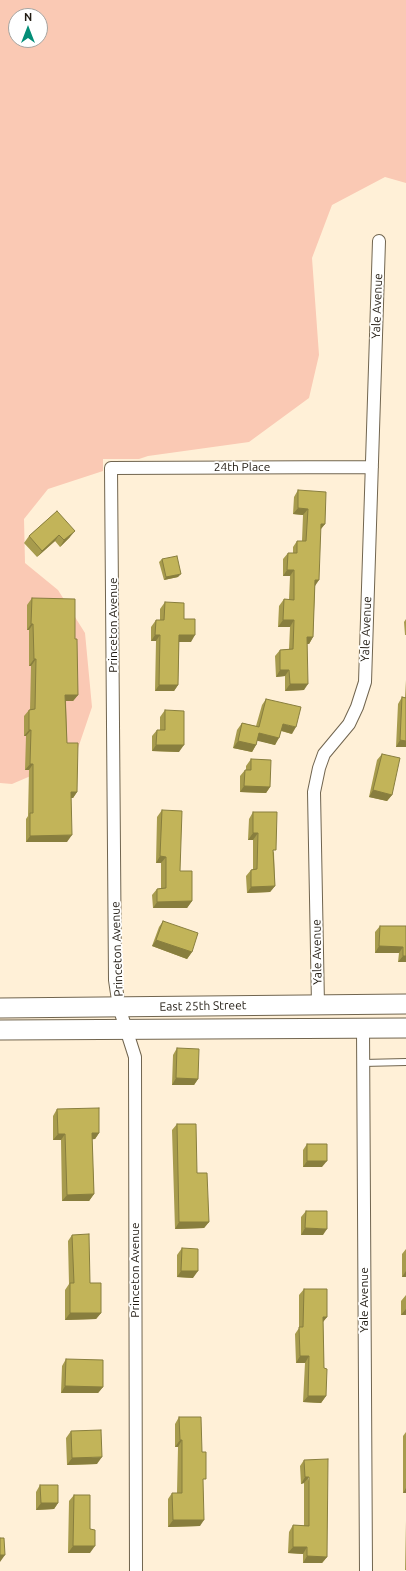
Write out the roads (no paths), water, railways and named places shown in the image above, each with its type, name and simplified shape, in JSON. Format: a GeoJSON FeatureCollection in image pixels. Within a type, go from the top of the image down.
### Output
{"type":"FeatureCollection","features":[{"type":"Feature","properties":{"kind":"main road","name":"East 25th Street"},"geometry":{"type":"LineString","coordinates":[[0,1008],[406,1004]]}},
{"type":"Feature","properties":{"kind":"main road","name":"East 25th Street"},"geometry":{"type":"LineString","coordinates":[[0,1030],[406,1028]]}},
{"type":"Feature","properties":{"kind":"street","name":"Yale Avenue"},"geometry":{"type":"LineString","coordinates":[[318,1005],[314,792],[319,768],[324,754],[350,724],[357,707],[364,682],[379,241]]}},
{"type":"Feature","properties":{"kind":"street","name":"24th Place"},"geometry":{"type":"LineString","coordinates":[[111,468],[372,467]]}},
{"type":"Feature","properties":{"kind":"street","name":"Princeton Avenue"},"geometry":{"type":"LineString","coordinates":[[111,468],[115,980],[119,1008],[135,1057],[136,1571]]}},
{"type":"Feature","properties":{"kind":"street","name":"Yale Avenue"},"geometry":{"type":"LineString","coordinates":[[363,1028],[366,1571]]}},
{"type":"Feature","properties":{"kind":"lane"},"geometry":{"type":"LineString","coordinates":[[363,1063],[406,1062]]}}]}
